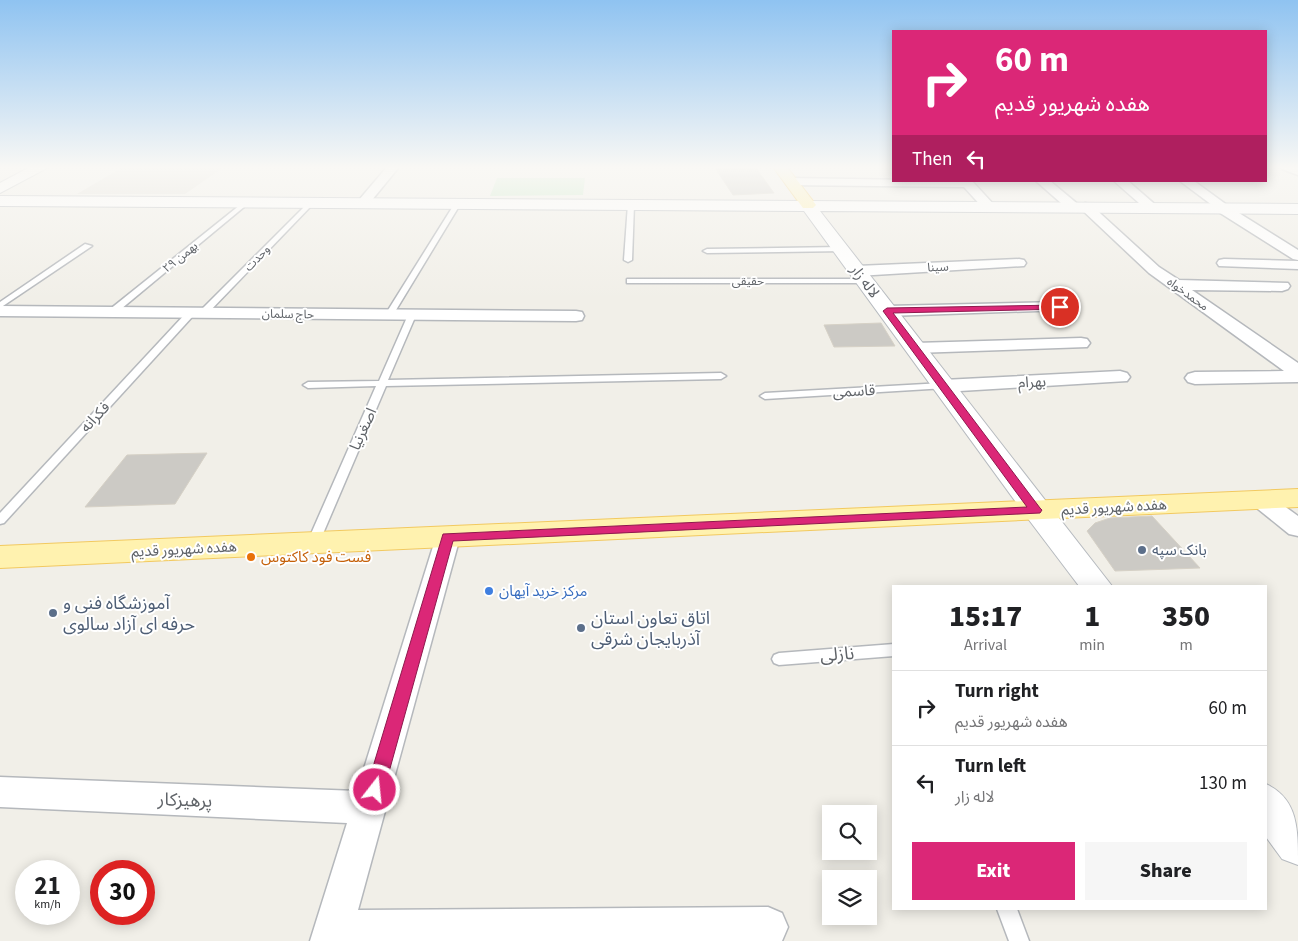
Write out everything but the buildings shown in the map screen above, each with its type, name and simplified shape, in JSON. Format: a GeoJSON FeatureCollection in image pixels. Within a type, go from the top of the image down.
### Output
{"type":"FeatureCollection","features":[{"type":"Feature","properties":{"kind":"main road","name":"لاله زار"},"geometry":{"type":"LineString","coordinates":[[812,211],[1036,510],[1095,585]]}},
{"type":"Feature","properties":{"kind":"main road","name":"هفده شهریور قدیم"},"geometry":{"type":"LineString","coordinates":[[0,557],[1298,498]]}},
{"type":"Feature","properties":{"kind":"main road"},"geometry":{"type":"LineString","coordinates":[[1267,804],[1298,843]]}},
{"type":"Feature","properties":{"kind":"street","name":"محمدخواه"},"geometry":{"type":"LineString","coordinates":[[1084,211],[1154,270],[1298,372]]}},
{"type":"Feature","properties":{"kind":"street"},"geometry":{"type":"LineString","coordinates":[[1228,211],[1298,256]]}},
{"type":"Feature","properties":{"kind":"street","name":"سینا"},"geometry":{"type":"LineString","coordinates":[[861,276],[1019,263]]}},
{"type":"Feature","properties":{"kind":"street"},"geometry":{"type":"LineString","coordinates":[[1224,264],[1298,265]]}},
{"type":"Feature","properties":{"kind":"street"},"geometry":{"type":"LineString","coordinates":[[1175,285],[1282,286]]}},
{"type":"Feature","properties":{"kind":"street"},"geometry":{"type":"LineString","coordinates":[[887,311],[1060,307]]}},
{"type":"Feature","properties":{"kind":"street","name":"حاج سلمان"},"geometry":{"type":"LineString","coordinates":[[0,311],[576,316]]}},
{"type":"Feature","properties":{"kind":"street"},"geometry":{"type":"LineString","coordinates":[[915,348],[1081,343]]}},
{"type":"Feature","properties":{"kind":"street"},"geometry":{"type":"LineString","coordinates":[[1195,378],[1298,376]]}},
{"type":"Feature","properties":{"kind":"street","name":"بهرام"},"geometry":{"type":"LineString","coordinates":[[944,386],[1120,378]]}},
{"type":"Feature","properties":{"kind":"street"},"geometry":{"type":"LineString","coordinates":[[1261,500],[1298,528]]}},
{"type":"Feature","properties":{"kind":"street"},"geometry":{"type":"LineString","coordinates":[[448,537],[332,935],[768,927]]}},
{"type":"Feature","properties":{"kind":"street","name":"پرهیزکار"},"geometry":{"type":"LineString","coordinates":[[0,792],[370,808]]}},
{"type":"Feature","properties":{"kind":"lane","name":"۲۹ بهمن"},"geometry":{"type":"LineString","coordinates":[[112,312],[237,211]]}},
{"type":"Feature","properties":{"kind":"lane","name":"وحدت"},"geometry":{"type":"LineString","coordinates":[[197,313],[302,211]]}},
{"type":"Feature","properties":{"kind":"lane"},"geometry":{"type":"LineString","coordinates":[[389,315],[453,211]]}},
{"type":"Feature","properties":{"kind":"lane"},"geometry":{"type":"LineString","coordinates":[[628,260],[631,211]]}},
{"type":"Feature","properties":{"kind":"lane"},"geometry":{"type":"LineString","coordinates":[[0,306],[88,246]]}},
{"type":"Feature","properties":{"kind":"lane"},"geometry":{"type":"LineString","coordinates":[[707,250],[841,250]]}},
{"type":"Feature","properties":{"kind":"lane","name":"حقیقی"},"geometry":{"type":"LineString","coordinates":[[630,281],[861,276]]}},
{"type":"Feature","properties":{"kind":"lane","name":"فکرانه"},"geometry":{"type":"LineString","coordinates":[[0,520],[197,313]]}},
{"type":"Feature","properties":{"kind":"lane","name":"اصغرنیا"},"geometry":{"type":"LineString","coordinates":[[312,543],[412,315]]}},
{"type":"Feature","properties":{"kind":"lane"},"geometry":{"type":"LineString","coordinates":[[308,384],[721,376]]}},
{"type":"Feature","properties":{"kind":"lane","name":"قاسمی"},"geometry":{"type":"LineString","coordinates":[[766,396],[944,386]]}},
{"type":"Feature","properties":{"kind":"lane","name":"نازلی"},"geometry":{"type":"LineString","coordinates":[[779,658],[892,650]]}},
{"type":"Feature","properties":{"kind":"lane"},"geometry":{"type":"LineString","coordinates":[[1007,910],[1019,941]]}},
{"type":"Feature","properties":{"kind":"place","name":"بانک سپه"},"geometry":{"type":"Point","coordinates":[1142,550]}},
{"type":"Feature","properties":{"kind":"place","name":"فست فود کاکتوس"},"geometry":{"type":"Point","coordinates":[251,557]}},
{"type":"Feature","properties":{"kind":"place","name":"مرکز خرید آیهان"},"geometry":{"type":"Point","coordinates":[489,591]}},
{"type":"Feature","properties":{"kind":"place","name":"آموزشگاه فنی و حرفه ای آزاد سالوی"},"geometry":{"type":"Point","coordinates":[53,613]}},
{"type":"Feature","properties":{"kind":"place","name":"اتاق تعاون استان آذربایجان شرقی"},"geometry":{"type":"Point","coordinates":[581,628]}},
{"type":"Feature","properties":{"kind":"route"},"geometry":{"type":"LineString","coordinates":[[375,790],[448,537],[1036,510],[887,311],[1060,307]]}}]}
